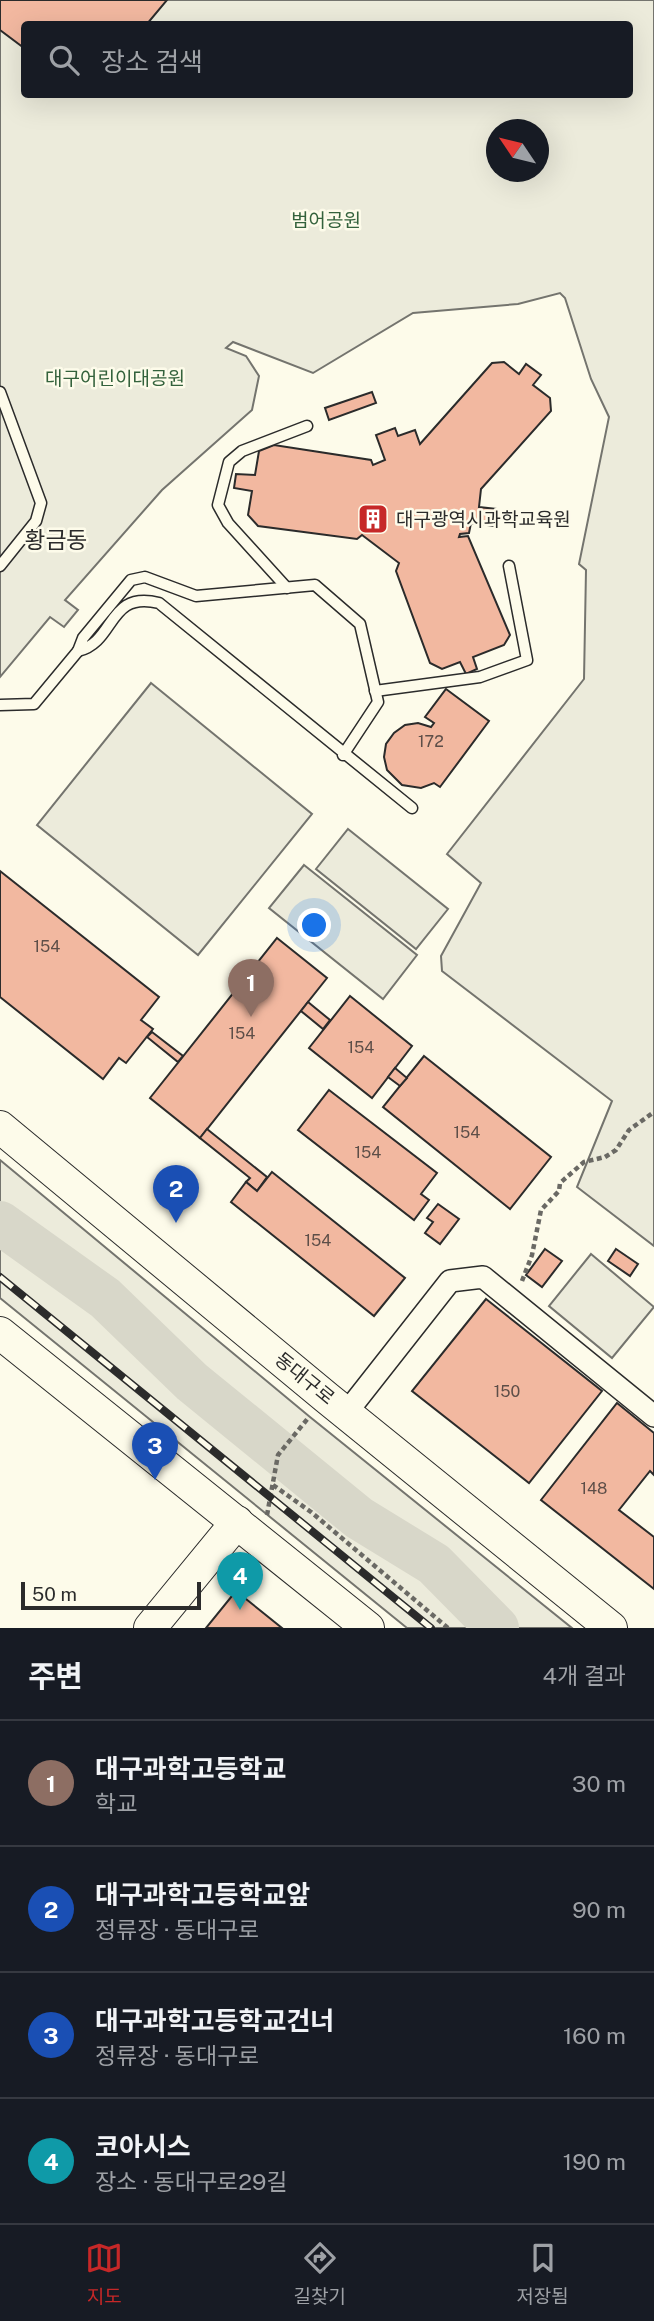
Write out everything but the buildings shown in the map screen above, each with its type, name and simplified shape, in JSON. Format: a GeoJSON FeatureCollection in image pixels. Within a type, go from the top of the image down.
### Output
{"type":"FeatureCollection","features":[{"type":"Feature","properties":{"kind":"main road","name":"동대구로"},"geometry":{"type":"LineString","coordinates":[[0,1127],[611,1628]]}},
{"type":"Feature","properties":{"kind":"main road"},"geometry":{"type":"LineString","coordinates":[[0,1333],[252,1519],[368,1628]]}},
{"type":"Feature","properties":{"kind":"main road"},"geometry":{"type":"LineString","coordinates":[[150,1628],[252,1519]]}},
{"type":"Feature","properties":{"kind":"street"},"geometry":{"type":"LineString","coordinates":[[347,1412],[450,1281],[483,1276],[654,1416]]}},
{"type":"Feature","properties":{"kind":"lane"},"geometry":{"type":"LineString","coordinates":[[0,392],[41,503],[36,521],[0,566]]}},
{"type":"Feature","properties":{"kind":"lane"},"geometry":{"type":"LineString","coordinates":[[287,588],[228,523],[218,505],[229,462],[242,451],[307,426]]}},
{"type":"Feature","properties":{"kind":"lane"},"geometry":{"type":"LineString","coordinates":[[375,691],[480,677],[527,660],[509,566]]}},
{"type":"Feature","properties":{"kind":"lane"},"geometry":{"type":"LineString","coordinates":[[0,705],[34,704],[131,580],[145,577],[196,596],[315,585],[360,624],[378,702],[343,755]]}},
{"type":"Feature","properties":{"kind":"lane"},"geometry":{"type":"LineString","coordinates":[[78,651],[90,648],[126,604],[147,600],[159,603],[343,755],[412,808]]}},
{"type":"Feature","properties":{"kind":"path"},"geometry":{"type":"LineString","coordinates":[[513,1301],[532,1255],[541,1210],[559,1191],[560,1183],[584,1162],[604,1157],[616,1150],[629,1129],[654,1112]]}},
{"type":"Feature","properties":{"kind":"path"},"geometry":{"type":"LineString","coordinates":[[252,1519],[272,1485],[278,1455],[310,1417]]}},
{"type":"Feature","properties":{"kind":"path"},"geometry":{"type":"LineString","coordinates":[[272,1485],[311,1512],[448,1628]]}},
{"type":"Feature","properties":{"kind":"green space","name":"범어공원"},"geometry":{"type":"Polygon","coordinates":[[[0,0],[654,0],[654,1246],[577,1187],[612,1101],[442,971],[441,956],[481,883],[447,854],[584,679],[586,570],[579,564],[609,417],[591,379],[565,298],[560,293],[518,304],[413,313],[313,373],[233,342],[226,348],[246,356],[259,376],[252,410],[162,490],[65,600],[78,610],[64,627],[50,617],[0,677],[0,0]]]}},
{"type":"Feature","properties":{"kind":"green space"},"geometry":{"type":"Polygon","coordinates":[[[151,683],[312,814],[198,955],[37,825],[151,683]]]}},
{"type":"Feature","properties":{"kind":"green space"},"geometry":{"type":"Polygon","coordinates":[[[348,829],[448,909],[416,949],[316,869],[348,829]]]}},
{"type":"Feature","properties":{"kind":"green space"},"geometry":{"type":"Polygon","coordinates":[[[304,865],[417,955],[383,999],[269,908],[304,865]]]}},
{"type":"Feature","properties":{"kind":"green space"},"geometry":{"type":"Polygon","coordinates":[[[0,1160],[310,1417],[572,1628],[407,1628],[0,1298],[0,1160]]]}},
{"type":"Feature","properties":{"kind":"green space"},"geometry":{"type":"Polygon","coordinates":[[[591,1254],[654,1307],[612,1358],[549,1306],[591,1254]]]}},
{"type":"Feature","properties":{"kind":"waterway"},"geometry":{"type":"LineString","coordinates":[[0,1223],[105,1298],[192,1382],[359,1518],[434,1564],[497,1628]]}},
{"type":"Feature","properties":{"kind":"railway"},"geometry":{"type":"LineString","coordinates":[[0,1277],[431,1628]]}},
{"type":"Feature","properties":{"kind":"place","name":"대구광역시과학교육원"},"geometry":{"type":"Point","coordinates":[373,519]}},
{"type":"Feature","properties":{"kind":"place","name":"대구과학고등학교"},"geometry":{"type":"Point","coordinates":[251,1017]}},
{"type":"Feature","properties":{"kind":"place","name":"대구과학고등학교앞"},"geometry":{"type":"Point","coordinates":[176,1223]}},
{"type":"Feature","properties":{"kind":"place","name":"대구과학고등학교건너"},"geometry":{"type":"Point","coordinates":[155,1480]}},
{"type":"Feature","properties":{"kind":"place","name":"코아시스"},"geometry":{"type":"Point","coordinates":[240,1610]}},
{"type":"Feature","properties":{"kind":"district","name":"황금동"},"geometry":{"type":"Point","coordinates":[56,539]}},
{"type":"Feature","properties":{"kind":"park label","name":"대구어린이대공원"},"geometry":{"type":"Point","coordinates":[115,378]}}]}
